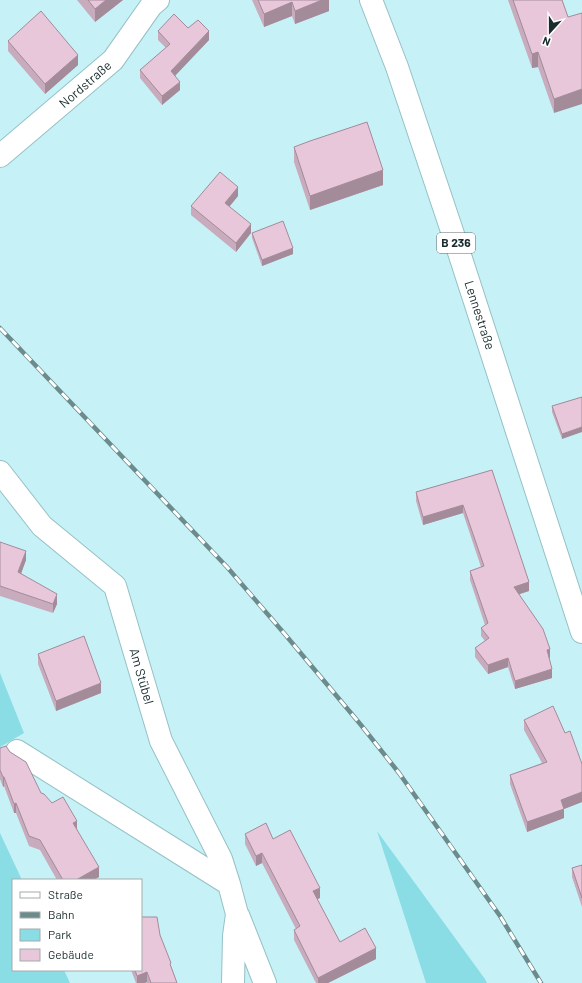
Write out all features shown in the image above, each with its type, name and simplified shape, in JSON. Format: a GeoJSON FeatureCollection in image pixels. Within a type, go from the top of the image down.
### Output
{"type":"FeatureCollection","features":[{"type":"Feature","properties":{"kind":"street","name":"Lennestraße"},"geometry":{"type":"LineString","coordinates":[[371,0],[397,67],[450,225],[582,632]]}},
{"type":"Feature","properties":{"kind":"street","name":"Nordstraße"},"geometry":{"type":"LineString","coordinates":[[0,156],[113,60],[152,2]]}},
{"type":"Feature","properties":{"kind":"street","name":"Am Stübel"},"geometry":{"type":"LineString","coordinates":[[0,472],[42,526],[115,586],[161,741],[221,859],[238,914],[264,983]]}},
{"type":"Feature","properties":{"kind":"street"},"geometry":{"type":"LineString","coordinates":[[17,751],[229,884]]}},
{"type":"Feature","properties":{"kind":"street","name":"Am Stübel"},"geometry":{"type":"LineString","coordinates":[[233,983],[234,936],[238,914]]}},
{"type":"Feature","properties":{"kind":"green space"},"geometry":{"type":"Polygon","coordinates":[[[0,673],[24,733],[0,747],[0,673]]]}},
{"type":"Feature","properties":{"kind":"green space"},"geometry":{"type":"Polygon","coordinates":[[[377,831],[485,979],[487,983],[426,983],[377,831]]]}},
{"type":"Feature","properties":{"kind":"green space"},"geometry":{"type":"Polygon","coordinates":[[[0,833],[22,879],[12,879],[12,971],[64,971],[70,983],[0,983],[0,833]]]}},
{"type":"Feature","properties":{"kind":"building"},"geometry":{"type":"Polygon","coordinates":[[[88,0],[106,0],[95,9],[88,0]]]}},
{"type":"Feature","properties":{"kind":"building"},"geometry":{"type":"Polygon","coordinates":[[[258,0],[322,0],[295,11],[292,2],[264,14],[258,0]]]}},
{"type":"Feature","properties":{"kind":"building"},"geometry":{"type":"Polygon","coordinates":[[[513,0],[562,0],[568,17],[582,13],[582,89],[554,99],[538,52],[532,54],[513,0]]]}},
{"type":"Feature","properties":{"kind":"building"},"geometry":{"type":"Polygon","coordinates":[[[41,11],[78,55],[45,84],[8,41],[41,11]]]}},
{"type":"Feature","properties":{"kind":"building"},"geometry":{"type":"Polygon","coordinates":[[[174,14],[188,28],[198,20],[209,31],[171,71],[180,82],[162,96],[140,70],[170,44],[158,31],[174,14]]]}},
{"type":"Feature","properties":{"kind":"building"},"geometry":{"type":"Polygon","coordinates":[[[367,122],[383,170],[310,196],[294,147],[367,122]]]}},
{"type":"Feature","properties":{"kind":"building"},"geometry":{"type":"Polygon","coordinates":[[[220,172],[238,187],[225,203],[251,224],[236,243],[191,206],[220,172]]]}},
{"type":"Feature","properties":{"kind":"building"},"geometry":{"type":"Polygon","coordinates":[[[283,221],[293,248],[262,260],[252,233],[283,221]]]}},
{"type":"Feature","properties":{"kind":"building"},"geometry":{"type":"Polygon","coordinates":[[[582,397],[582,427],[562,434],[552,406],[582,397]]]}},
{"type":"Feature","properties":{"kind":"building"},"geometry":{"type":"Polygon","coordinates":[[[492,470],[529,582],[514,587],[543,629],[550,649],[547,650],[552,669],[515,681],[508,658],[488,665],[475,648],[489,638],[481,628],[488,623],[470,571],[484,566],[463,505],[423,517],[416,492],[492,470]]]}},
{"type":"Feature","properties":{"kind":"building"},"geometry":{"type":"Polygon","coordinates":[[[0,542],[26,551],[18,572],[57,594],[53,604],[0,586],[0,542]]]}},
{"type":"Feature","properties":{"kind":"building"},"geometry":{"type":"Polygon","coordinates":[[[84,636],[101,683],[56,701],[38,654],[84,636]]]}},
{"type":"Feature","properties":{"kind":"building"},"geometry":{"type":"Polygon","coordinates":[[[553,706],[565,733],[570,731],[582,764],[582,792],[561,800],[564,809],[527,822],[510,775],[547,762],[524,720],[553,706]]]}},
{"type":"Feature","properties":{"kind":"building"},"geometry":{"type":"Polygon","coordinates":[[[6,746],[10,752],[26,762],[41,793],[44,794],[52,803],[63,797],[77,821],[73,823],[99,867],[78,879],[62,879],[40,840],[29,836],[16,803],[14,804],[0,770],[0,748],[6,746]]]}},
{"type":"Feature","properties":{"kind":"building"},"geometry":{"type":"Polygon","coordinates":[[[266,823],[273,839],[290,830],[320,888],[313,891],[340,942],[365,928],[376,948],[318,978],[294,930],[300,926],[262,853],[256,856],[245,834],[266,823]]]}},
{"type":"Feature","properties":{"kind":"building"},"geometry":{"type":"Polygon","coordinates":[[[582,865],[582,898],[572,868],[582,865]]]}},
{"type":"Feature","properties":{"kind":"building"},"geometry":{"type":"Polygon","coordinates":[[[142,917],[157,917],[160,935],[177,983],[151,983],[147,972],[137,976],[135,971],[142,971],[142,917]]]}},
{"type":"Feature","properties":{"kind":"railway"},"geometry":{"type":"LineString","coordinates":[[0,328],[227,567],[361,725],[399,773],[500,916],[541,983]]}}]}
